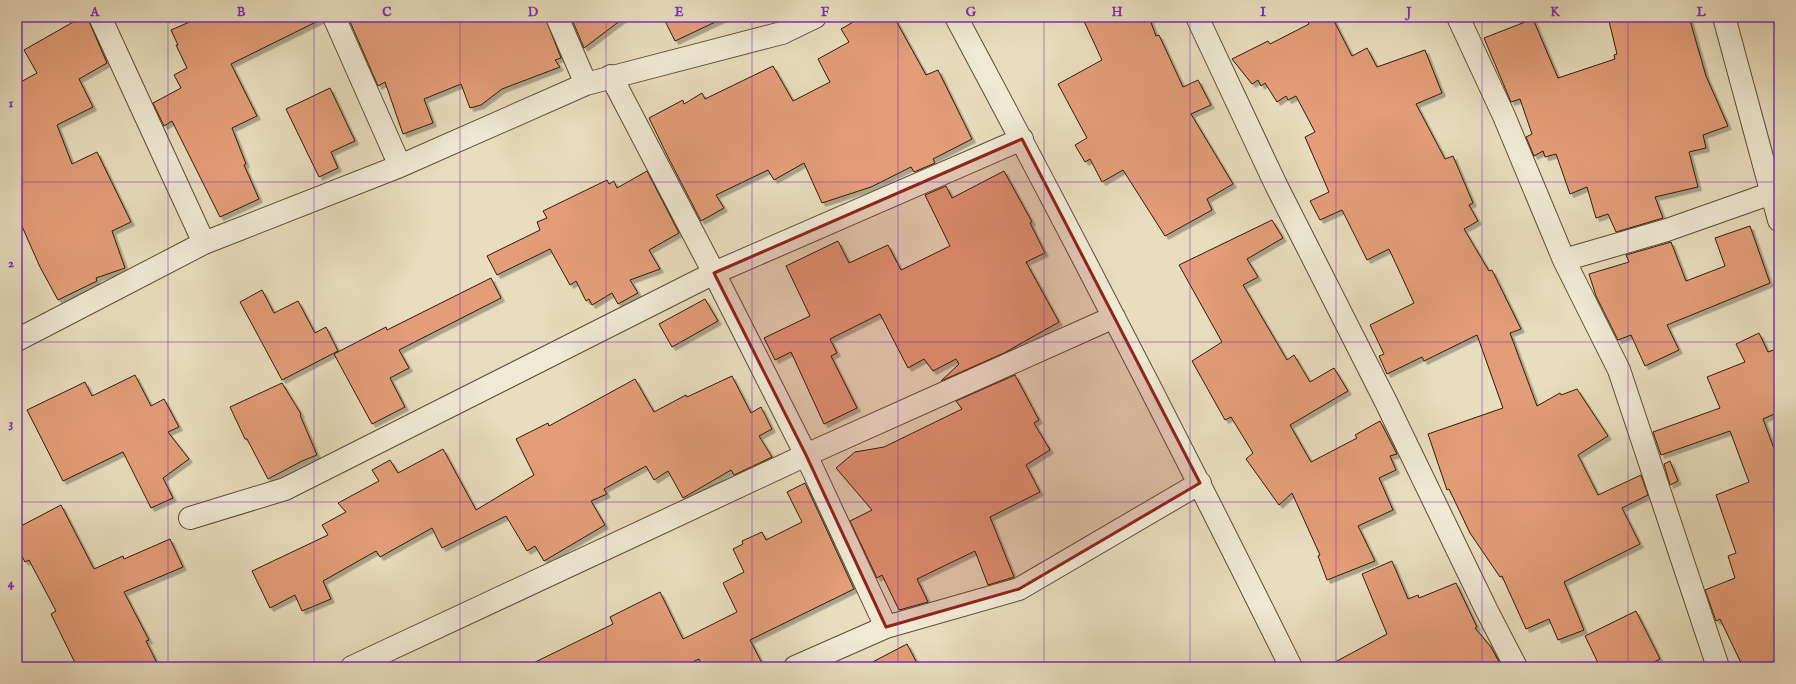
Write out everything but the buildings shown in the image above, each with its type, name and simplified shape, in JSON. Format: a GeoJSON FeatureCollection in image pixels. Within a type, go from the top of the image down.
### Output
{"type":"FeatureCollection","features":[{"type":"Feature","properties":{"kind":"street"},"geometry":{"type":"LineString","coordinates":[[100,17],[204,243]]}},
{"type":"Feature","properties":{"kind":"street"},"geometry":{"type":"LineString","coordinates":[[334,17],[400,166]]}},
{"type":"Feature","properties":{"kind":"street"},"geometry":{"type":"LineString","coordinates":[[557,17],[586,84]]}},
{"type":"Feature","properties":{"kind":"street"},"geometry":{"type":"LineString","coordinates":[[17,340],[204,243],[400,166],[586,84],[778,25],[815,17]]}},
{"type":"Feature","properties":{"kind":"street"},"geometry":{"type":"LineString","coordinates":[[956,17],[1022,139],[1200,483],[1291,667]]}},
{"type":"Feature","properties":{"kind":"street"},"geometry":{"type":"LineString","coordinates":[[1197,17],[1276,185],[1386,402],[1487,611],[1516,667]]}},
{"type":"Feature","properties":{"kind":"street"},"geometry":{"type":"LineString","coordinates":[[1458,17],[1504,116],[1564,260],[1619,370],[1718,667]]}},
{"type":"Feature","properties":{"kind":"street"},"geometry":{"type":"LineString","coordinates":[[1724,17],[1779,220]]}},
{"type":"Feature","properties":{"kind":"street"},"geometry":{"type":"LineString","coordinates":[[611,76],[714,273],[806,455],[886,626]]}},
{"type":"Feature","properties":{"kind":"street"},"geometry":{"type":"LineString","coordinates":[[190,518],[285,489],[714,273],[1022,139]]}},
{"type":"Feature","properties":{"kind":"street"},"geometry":{"type":"LineString","coordinates":[[1564,260],[1667,230],[1772,193]]}},
{"type":"Feature","properties":{"kind":"street"},"geometry":{"type":"LineString","coordinates":[[352,667],[806,455],[1114,317]]}},
{"type":"Feature","properties":{"kind":"street"},"geometry":{"type":"LineString","coordinates":[[795,667],[886,626],[1019,589],[1200,483]]}},
{"type":"Feature","properties":{"kind":"highlighted area"},"geometry":{"type":"Polygon","coordinates":[[[1022,139],[1200,483],[1019,589],[886,627],[806,455],[714,273],[1022,139]]]}}]}
